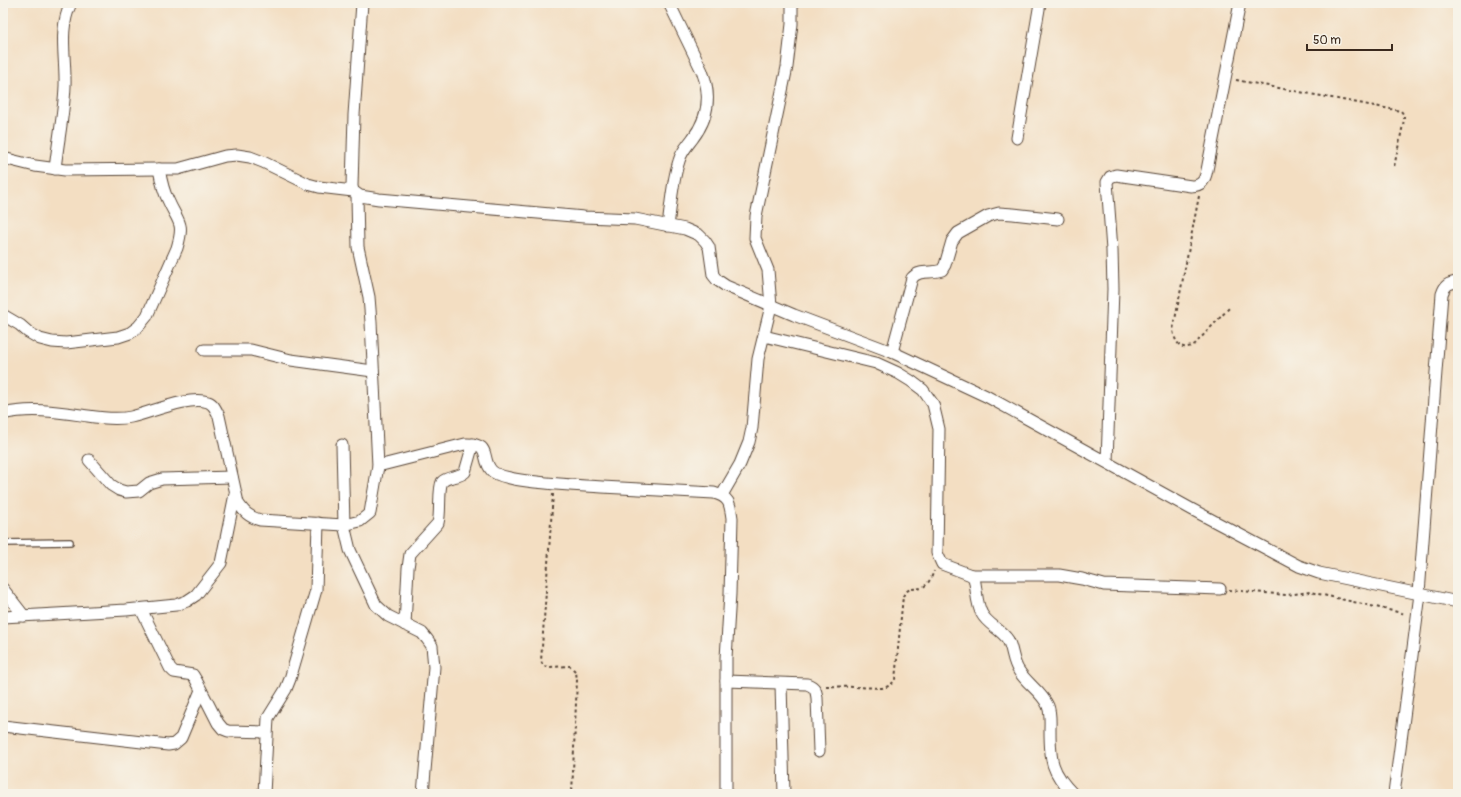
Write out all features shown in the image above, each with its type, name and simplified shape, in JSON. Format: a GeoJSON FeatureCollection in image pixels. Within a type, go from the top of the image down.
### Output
{"type":"FeatureCollection","features":[{"type":"Feature","properties":{"kind":"street"},"geometry":{"type":"LineString","coordinates":[[55,169],[65,87],[64,24],[71,3]]}},
{"type":"Feature","properties":{"kind":"street"},"geometry":{"type":"LineString","coordinates":[[3,414],[39,410],[94,417],[120,418],[130,417],[188,401],[208,402],[215,408],[219,416],[238,503],[243,511],[251,517],[260,520],[344,525],[360,521],[370,513],[378,466],[370,309],[358,246],[355,193],[354,115],[362,3]]}},
{"type":"Feature","properties":{"kind":"street"},"geometry":{"type":"LineString","coordinates":[[668,226],[679,160],[701,124],[706,111],[708,94],[702,71],[669,3]]}},
{"type":"Feature","properties":{"kind":"street"},"geometry":{"type":"LineString","coordinates":[[722,495],[740,464],[749,442],[752,428],[758,359],[770,313],[769,274],[755,238],[755,227],[787,67],[792,24],[792,3]]}},
{"type":"Feature","properties":{"kind":"street"},"geometry":{"type":"LineString","coordinates":[[1017,138],[1040,3]]}},
{"type":"Feature","properties":{"kind":"street"},"geometry":{"type":"LineString","coordinates":[[1107,462],[1113,296],[1112,250],[1107,182],[1110,177],[1116,175],[1191,186],[1197,186],[1202,183],[1207,170],[1240,3]]}},
{"type":"Feature","properties":{"kind":"street"},"geometry":{"type":"LineString","coordinates":[[3,158],[55,169],[178,169],[225,156],[237,155],[263,162],[308,184],[379,199],[584,217],[636,218],[685,229],[699,235],[706,241],[709,247],[713,275],[717,280],[770,313],[794,315],[892,352],[986,396],[1299,566],[1319,573],[1391,589],[1419,603],[1458,602]]}},
{"type":"Feature","properties":{"kind":"street"},"geometry":{"type":"LineString","coordinates":[[3,315],[20,325],[28,332],[52,342],[66,343],[118,337],[130,333],[138,327],[147,316],[177,248],[181,229],[179,219],[167,199],[159,169]]}},
{"type":"Feature","properties":{"kind":"street"},"geometry":{"type":"LineString","coordinates":[[892,352],[912,278],[920,272],[942,270],[945,265],[952,241],[958,233],[966,227],[988,216],[999,213],[1058,219]]}},
{"type":"Feature","properties":{"kind":"street"},"geometry":{"type":"LineString","coordinates":[[1394,794],[1419,603],[1442,294],[1445,287],[1450,282],[1458,282]]}},
{"type":"Feature","properties":{"kind":"street"},"geometry":{"type":"LineString","coordinates":[[764,336],[882,365],[911,381],[923,390],[933,404],[939,429],[937,553],[939,560],[947,567],[971,575],[1059,575],[1104,585],[1220,589]]}},
{"type":"Feature","properties":{"kind":"street"},"geometry":{"type":"LineString","coordinates":[[204,350],[251,350],[291,360],[373,371]]}},
{"type":"Feature","properties":{"kind":"street"},"geometry":{"type":"LineString","coordinates":[[378,466],[465,444],[473,444],[483,449],[491,470],[498,475],[554,484],[714,493],[722,495],[727,499],[731,508],[732,518],[730,594],[726,642],[726,794]]}},
{"type":"Feature","properties":{"kind":"street"},"geometry":{"type":"LineString","coordinates":[[405,625],[410,554],[438,524],[440,517],[442,482],[462,475],[465,472],[473,444]]}},
{"type":"Feature","properties":{"kind":"street"},"geometry":{"type":"LineString","coordinates":[[342,445],[344,525],[350,550],[376,605],[388,616],[422,633],[432,646],[434,667],[423,794]]}},
{"type":"Feature","properties":{"kind":"street"},"geometry":{"type":"LineString","coordinates":[[89,460],[111,485],[118,490],[126,492],[139,491],[149,483],[162,478],[232,477]]}},
{"type":"Feature","properties":{"kind":"street"},"geometry":{"type":"LineString","coordinates":[[3,617],[141,609],[176,605],[187,601],[196,595],[221,563],[235,492]]}},
{"type":"Feature","properties":{"kind":"street"},"geometry":{"type":"LineString","coordinates":[[264,794],[266,732],[268,718],[281,698],[290,679],[316,590],[318,523]]}},
{"type":"Feature","properties":{"kind":"street"},"geometry":{"type":"LineString","coordinates":[[971,575],[976,584],[981,613],[985,619],[1004,634],[1008,641],[1015,666],[1044,699],[1048,707],[1050,716],[1050,751],[1053,764],[1056,774],[1062,784],[1072,794]]}},
{"type":"Feature","properties":{"kind":"street"},"geometry":{"type":"LineString","coordinates":[[3,589],[24,616]]}},
{"type":"Feature","properties":{"kind":"street"},"geometry":{"type":"LineString","coordinates":[[141,609],[170,668],[174,672],[193,675],[218,723],[223,729],[228,731],[266,732]]}},
{"type":"Feature","properties":{"kind":"street"},"geometry":{"type":"LineString","coordinates":[[726,681],[807,684],[813,686],[816,690],[817,698],[819,751]]}},
{"type":"Feature","properties":{"kind":"street"},"geometry":{"type":"LineString","coordinates":[[781,684],[784,794]]}},
{"type":"Feature","properties":{"kind":"street"},"geometry":{"type":"LineString","coordinates":[[3,726],[168,745],[174,744],[181,738],[202,690]]}},
{"type":"Feature","properties":{"kind":"lane"},"geometry":{"type":"LineString","coordinates":[[3,543],[70,542]]}},
{"type":"Feature","properties":{"kind":"path"},"geometry":{"type":"LineString","coordinates":[[1225,78],[1401,111],[1404,115],[1404,120],[1394,167]]}},
{"type":"Feature","properties":{"kind":"path"},"geometry":{"type":"LineString","coordinates":[[1202,183],[1173,330],[1176,343],[1182,346],[1190,347],[1195,344],[1231,306]]}},
{"type":"Feature","properties":{"kind":"path"},"geometry":{"type":"LineString","coordinates":[[554,484],[541,661],[543,666],[570,666],[576,672],[577,680],[572,794]]}},
{"type":"Feature","properties":{"kind":"path"},"geometry":{"type":"LineString","coordinates":[[813,686],[882,688],[891,684],[895,680],[903,596],[906,591],[912,588],[923,587],[927,584],[939,560]]}},
{"type":"Feature","properties":{"kind":"path"},"geometry":{"type":"LineString","coordinates":[[1220,589],[1287,595],[1310,592],[1419,603]]}}]}
